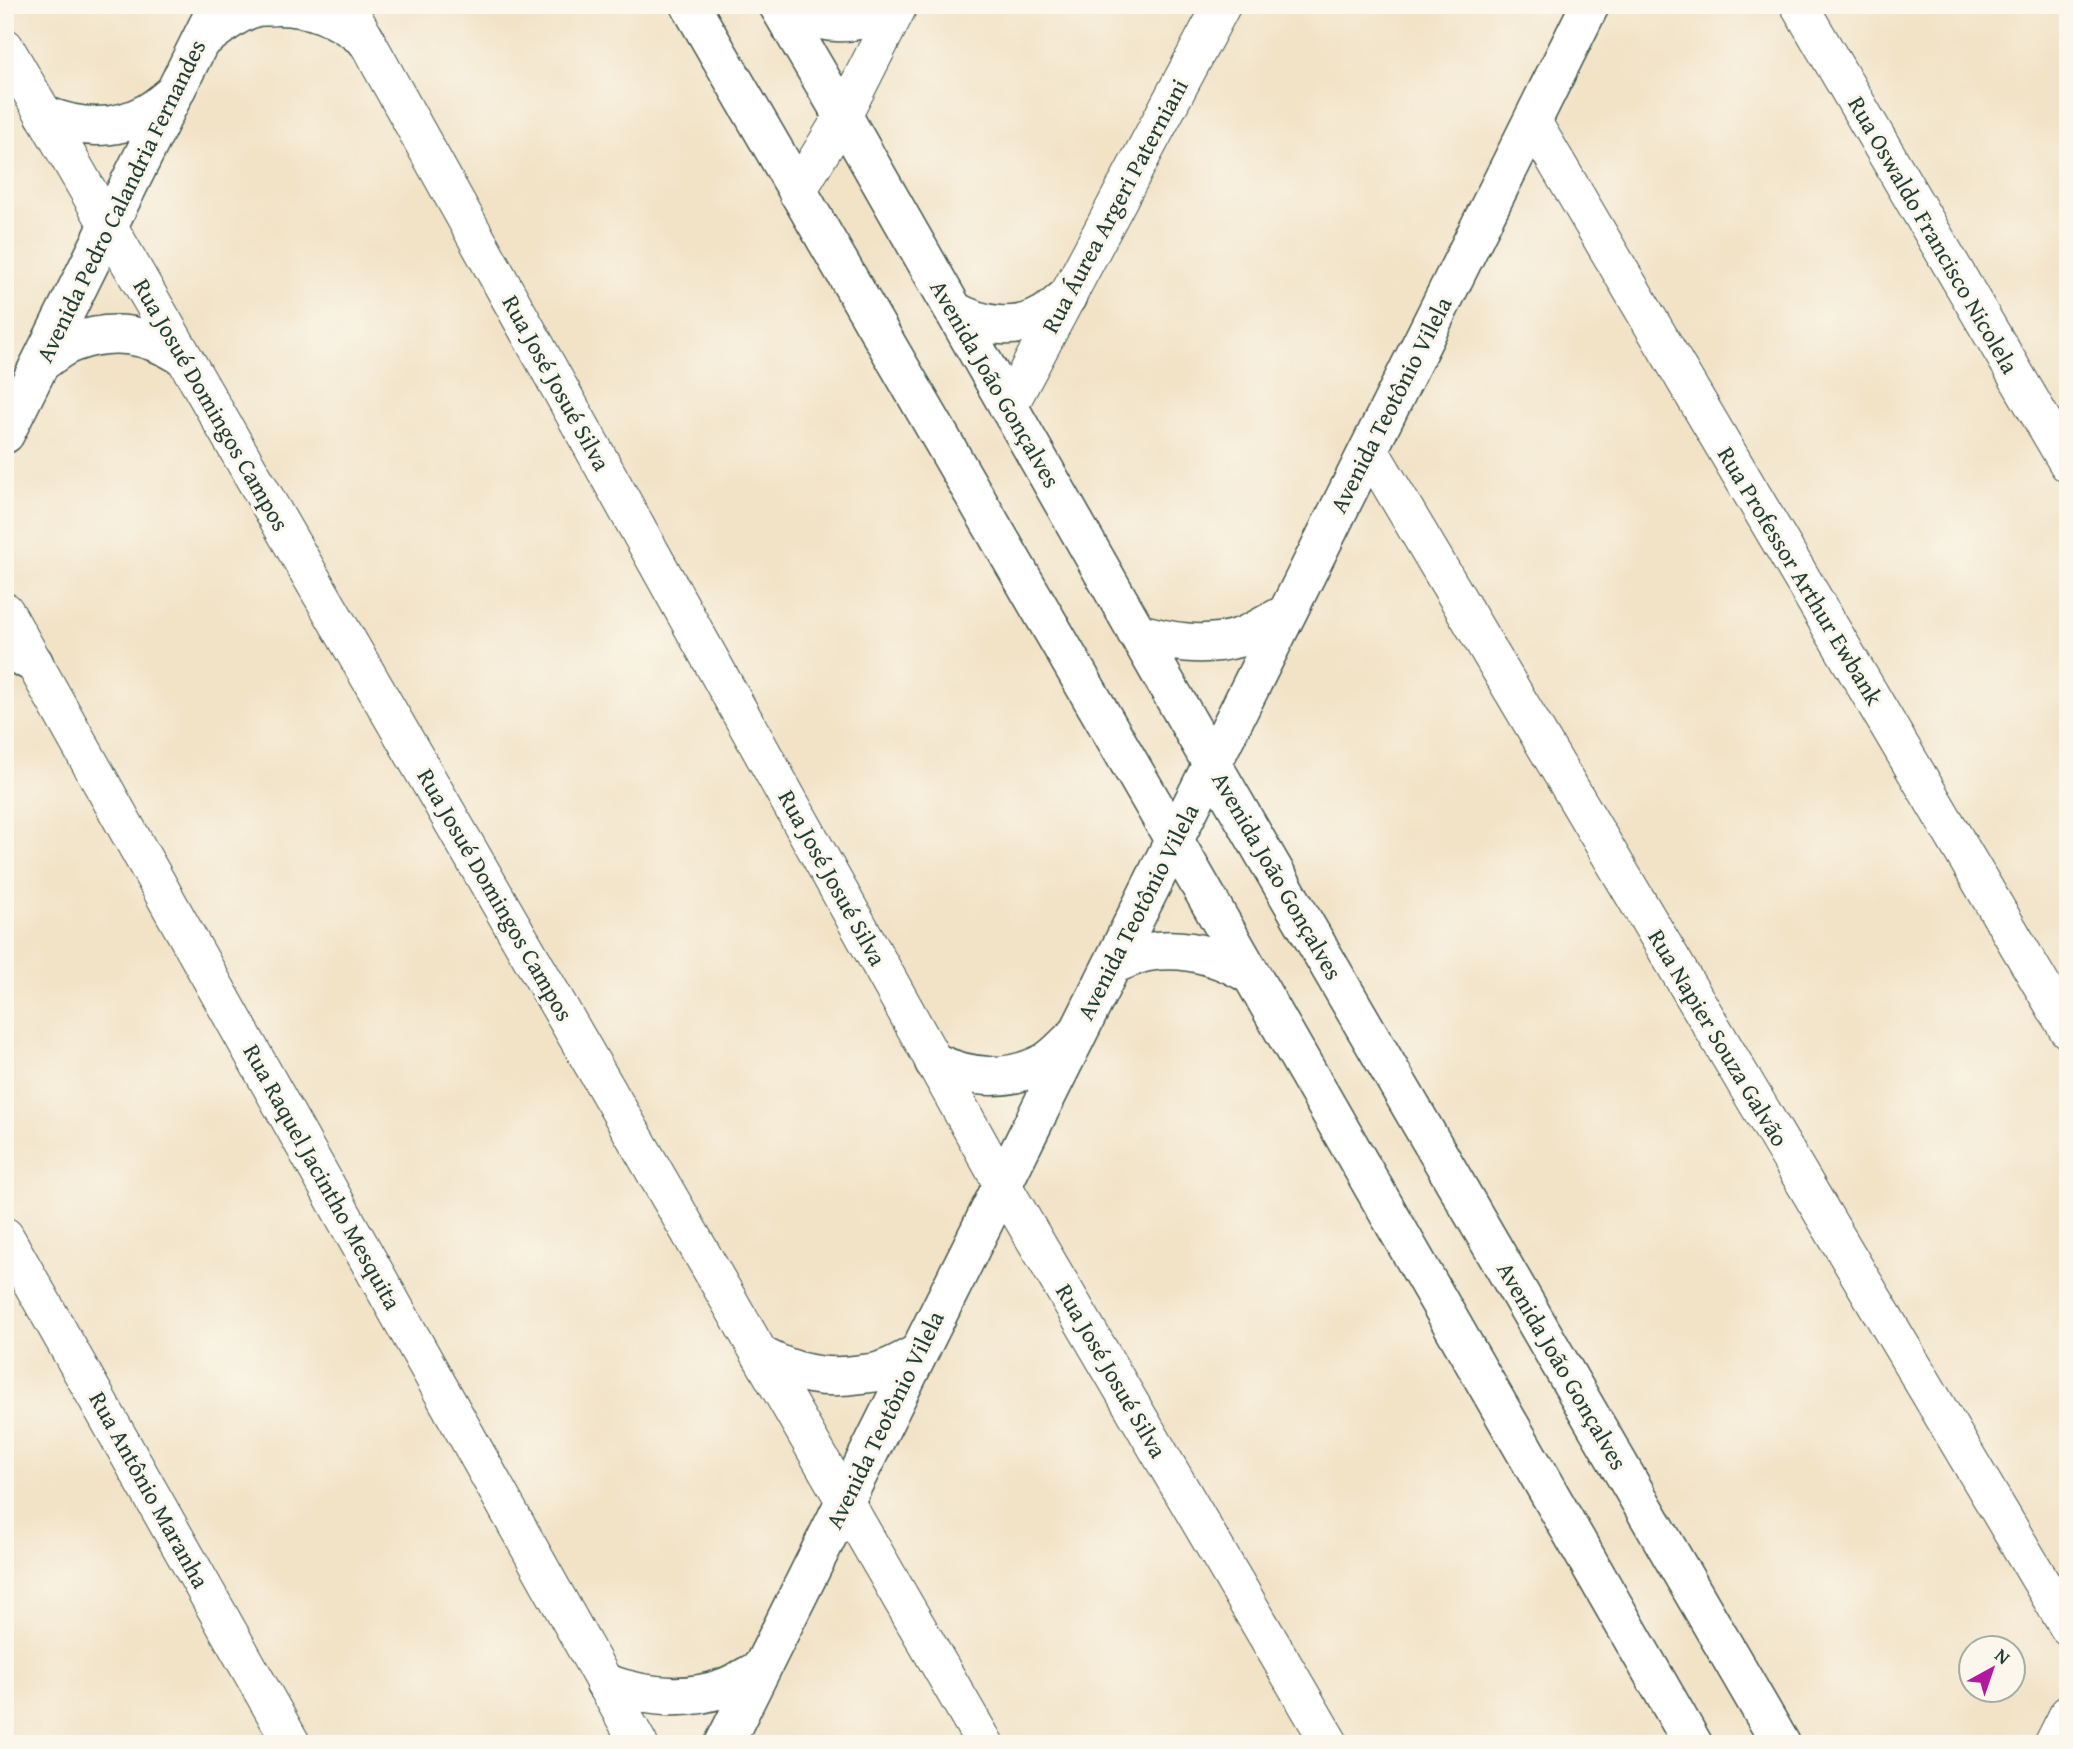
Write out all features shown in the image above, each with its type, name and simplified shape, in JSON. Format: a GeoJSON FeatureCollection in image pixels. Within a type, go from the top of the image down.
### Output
{"type":"FeatureCollection","features":[{"type":"Feature","properties":{"kind":"main road","name":"Avenida Pedro Calandria Fernandes"},"geometry":{"type":"LineString","coordinates":[[5,434],[218,5]]}},
{"type":"Feature","properties":{"kind":"main road"},"geometry":{"type":"LineString","coordinates":[[690,5],[1693,1744]]}},
{"type":"Feature","properties":{"kind":"main road"},"geometry":{"type":"LineString","coordinates":[[780,5],[815,19],[837,22],[859,20],[897,5]]}},
{"type":"Feature","properties":{"kind":"main road","name":"Avenida João Gonçalves"},"geometry":{"type":"LineString","coordinates":[[780,5],[1136,632],[1781,1744]]}},
{"type":"Feature","properties":{"kind":"main road","name":"Avenida Teotônio Vilela"},"geometry":{"type":"LineString","coordinates":[[724,1744],[1590,5]]}},
{"type":"Feature","properties":{"kind":"main road"},"geometry":{"type":"LineString","coordinates":[[201,41],[238,15],[257,7],[282,6],[327,14],[365,39]]}},
{"type":"Feature","properties":{"kind":"main road"},"geometry":{"type":"LineString","coordinates":[[45,116],[79,125],[113,125],[146,114],[174,93]]}},
{"type":"Feature","properties":{"kind":"main road"},"geometry":{"type":"LineString","coordinates":[[953,310],[981,323],[1013,326],[1042,316],[1067,298]]}},
{"type":"Feature","properties":{"kind":"main road"},"geometry":{"type":"LineString","coordinates":[[42,362],[73,342],[110,334],[147,338],[181,355]]}},
{"type":"Feature","properties":{"kind":"main road"},"geometry":{"type":"LineString","coordinates":[[1136,632],[1161,640],[1213,643],[1239,637],[1286,614]]}},
{"type":"Feature","properties":{"kind":"main road"},"geometry":{"type":"LineString","coordinates":[[1112,965],[1147,953],[1183,950],[1219,958],[1252,976]]}},
{"type":"Feature","properties":{"kind":"main road"},"geometry":{"type":"LineString","coordinates":[[934,1062],[971,1075],[1009,1076],[1046,1062],[1075,1037]]}},
{"type":"Feature","properties":{"kind":"main road"},"geometry":{"type":"LineString","coordinates":[[762,1356],[780,1366],[800,1372],[840,1378],[881,1371],[918,1353]]}},
{"type":"Feature","properties":{"kind":"main road"},"geometry":{"type":"LineString","coordinates":[[605,1683],[645,1694],[685,1696],[725,1687],[761,1669]]}},
{"type":"Feature","properties":{"kind":"street","name":"Rua José Josué Silva"},"geometry":{"type":"LineString","coordinates":[[346,5],[1002,1184],[1329,1744]]}},
{"type":"Feature","properties":{"kind":"street"},"geometry":{"type":"LineString","coordinates":[[797,192],[842,116],[897,5]]}},
{"type":"Feature","properties":{"kind":"street","name":"Rua Áurea Argeri Paterniani"},"geometry":{"type":"LineString","coordinates":[[1008,408],[1222,5]]}},
{"type":"Feature","properties":{"kind":"street","name":"Rua Oswaldo Francisco Nicolela"},"geometry":{"type":"LineString","coordinates":[[1799,5],[2068,464]]}},
{"type":"Feature","properties":{"kind":"street","name":"Rua Josué Domingos Campos"},"geometry":{"type":"LineString","coordinates":[[5,47],[985,1744]]}},
{"type":"Feature","properties":{"kind":"street","name":"Rua Professor Arthur Ewbank"},"geometry":{"type":"LineString","coordinates":[[1532,121],[2068,1030]]}},
{"type":"Feature","properties":{"kind":"street","name":"Rua Napier Souza Galvão"},"geometry":{"type":"LineString","coordinates":[[1368,449],[2068,1627]]}},
{"type":"Feature","properties":{"kind":"street","name":"Rua Raquel Jacintho Mesquita"},"geometry":{"type":"LineString","coordinates":[[5,611],[20,656],[639,1744]]}},
{"type":"Feature","properties":{"kind":"street","name":"Rua Antônio Maranha"},"geometry":{"type":"LineString","coordinates":[[5,1236],[292,1744]]}},
{"type":"Feature","properties":{"kind":"street"},"geometry":{"type":"LineString","coordinates":[[2053,1744],[2068,1714]]}}]}
